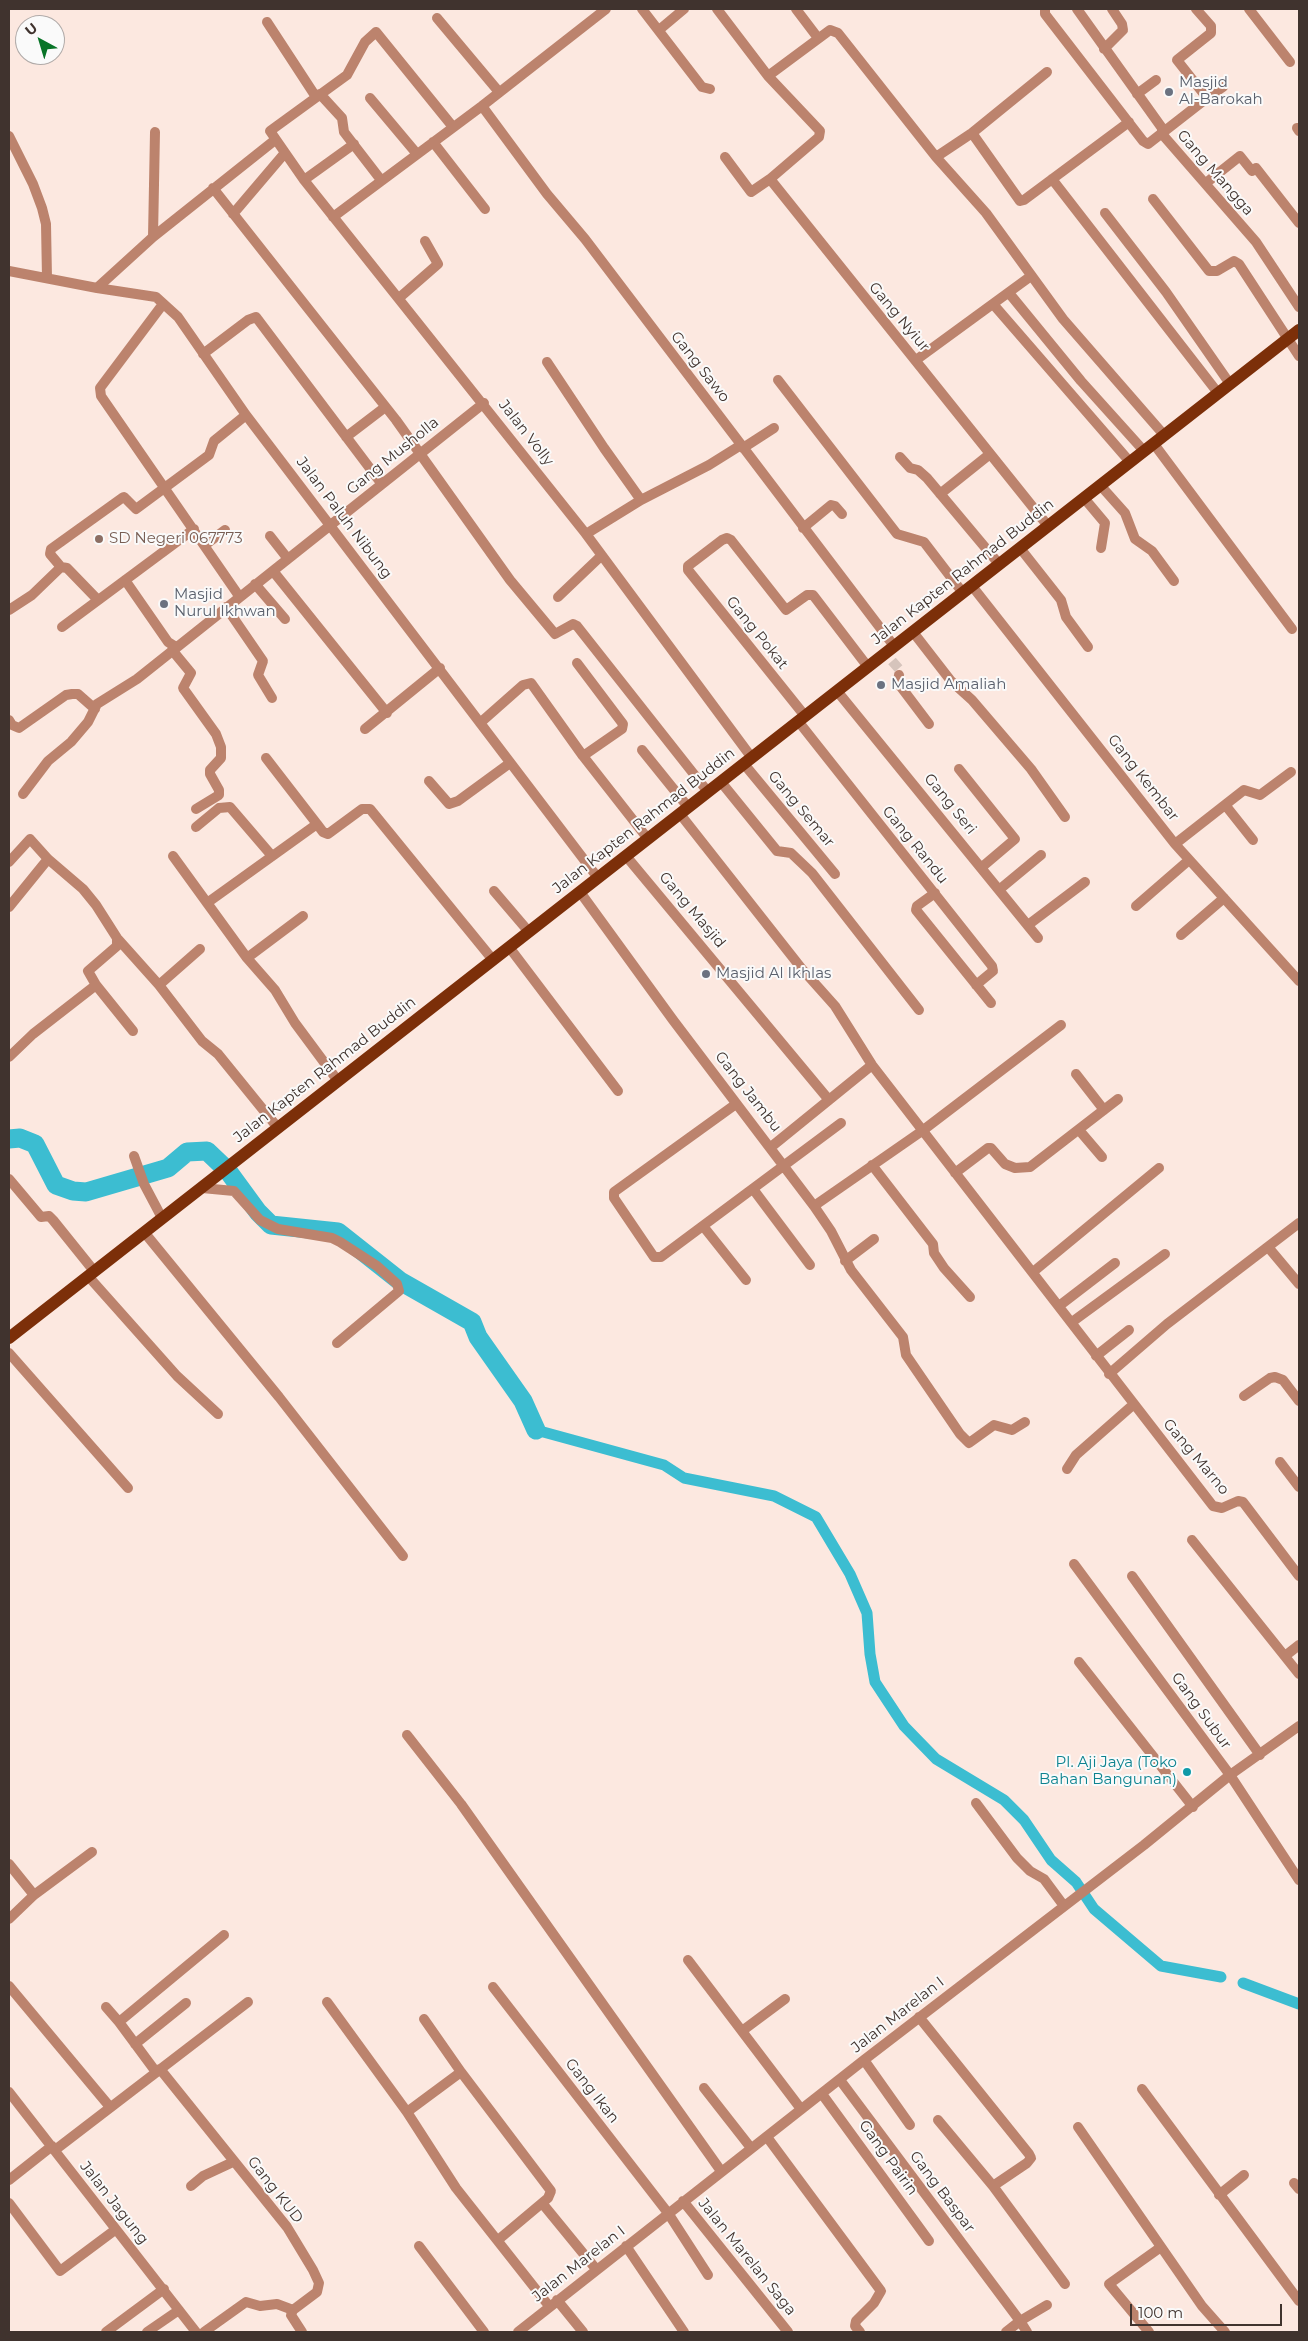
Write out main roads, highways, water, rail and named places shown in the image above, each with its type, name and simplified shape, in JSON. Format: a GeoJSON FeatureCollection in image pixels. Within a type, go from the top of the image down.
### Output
{"type":"FeatureCollection","features":[{"type":"Feature","properties":{"kind":"main road","name":"Jalan Kapten Rahmad Buddin"},"geometry":{"type":"LineString","coordinates":[[9,1338],[868,666],[891,653],[913,632],[967,589],[1299,330]]}},
{"type":"Feature","properties":{"kind":"waterway"},"geometry":{"type":"LineString","coordinates":[[9,1139],[20,1138],[35,1144],[56,1185],[73,1191],[86,1192],[168,1168],[187,1152],[207,1151],[228,1171],[258,1212],[271,1225],[338,1232],[400,1281],[472,1322],[478,1337],[523,1401],[536,1430]]}},
{"type":"Feature","properties":{"kind":"waterway"},"geometry":{"type":"LineString","coordinates":[[536,1430],[664,1465],[684,1478],[774,1496],[816,1517],[850,1574],[867,1613],[870,1654],[875,1682],[904,1726],[936,1759],[1004,1800],[1024,1820],[1051,1860],[1076,1882],[1094,1909],[1161,1966],[1221,1977]]}},
{"type":"Feature","properties":{"kind":"waterway"},"geometry":{"type":"LineString","coordinates":[[1243,1983],[1299,2004]]}},
{"type":"Feature","properties":{"kind":"tunnel"},"geometry":{"type":"LineString","coordinates":[[892,661],[900,670],[899,675]]}},
{"type":"Feature","properties":{"kind":"place","name":"Masjid Al-Barokah"},"geometry":{"type":"Point","coordinates":[1169,92]}},
{"type":"Feature","properties":{"kind":"place","name":"SD Negeri 067773"},"geometry":{"type":"Point","coordinates":[99,539]}},
{"type":"Feature","properties":{"kind":"place","name":"Masjid Nurul Ikhwan"},"geometry":{"type":"Point","coordinates":[164,604]}},
{"type":"Feature","properties":{"kind":"place","name":"Masjid Amaliah"},"geometry":{"type":"Point","coordinates":[881,685]}},
{"type":"Feature","properties":{"kind":"place","name":"Masjid Al Ikhlas"},"geometry":{"type":"Point","coordinates":[706,974]}},
{"type":"Feature","properties":{"kind":"place","name":"Pl. Aji Jaya (Toko Bahan Bangunan)"},"geometry":{"type":"Point","coordinates":[1187,1772]}}]}
